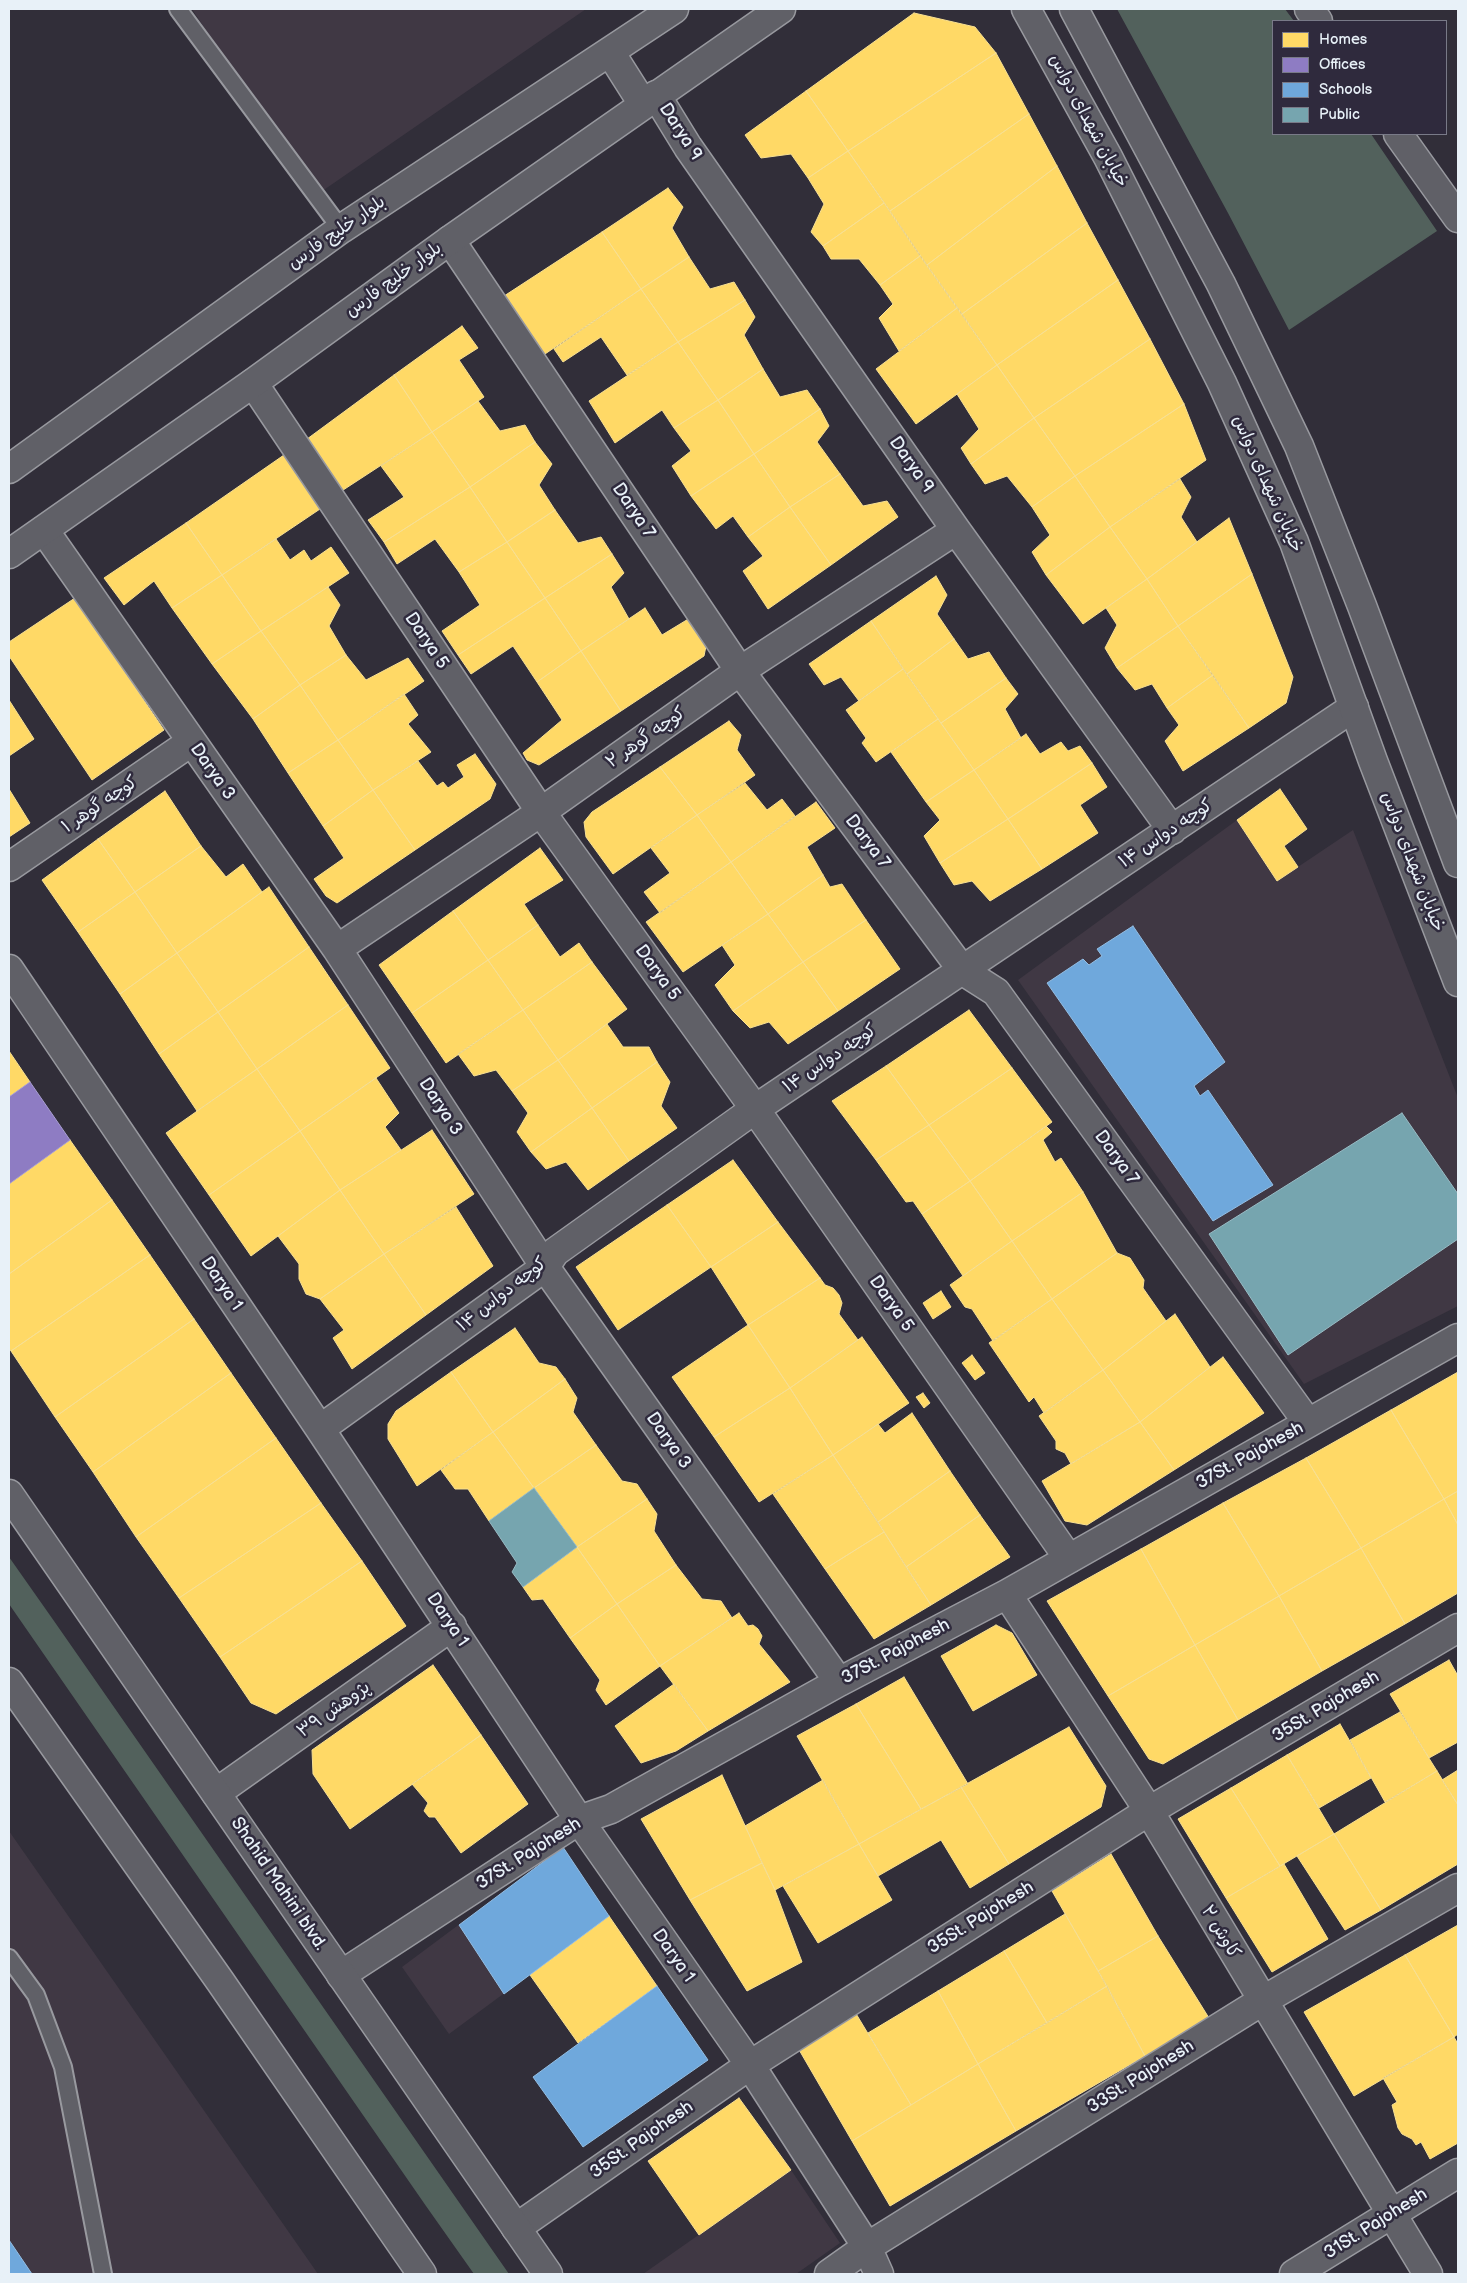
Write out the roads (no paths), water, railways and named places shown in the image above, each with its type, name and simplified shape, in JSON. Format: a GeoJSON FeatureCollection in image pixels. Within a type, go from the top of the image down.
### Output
{"type":"FeatureCollection","features":[{"type":"Feature","properties":{"kind":"street","name":"بلوار خلیج ‌فارس"},"geometry":{"type":"LineString","coordinates":[[9,469],[341,229],[674,9]]}},
{"type":"Feature","properties":{"kind":"street","name":"بلوار خلیج‌ فارس"},"geometry":{"type":"LineString","coordinates":[[9,554],[253,383],[450,240],[781,9]]}},
{"type":"Feature","properties":{"kind":"street","name":"خیابان شهدای دواس"},"geometry":{"type":"LineString","coordinates":[[1026,9],[1108,157],[1222,383],[1294,542],[1458,982]]}},
{"type":"Feature","properties":{"kind":"street"},"geometry":{"type":"LineString","coordinates":[[1074,9],[1221,284],[1299,446],[1455,846]]}},
{"type":"Feature","properties":{"kind":"street"},"geometry":{"type":"LineString","coordinates":[[1309,9],[1317,20]]}},
{"type":"Feature","properties":{"kind":"street","name":"Darya 9"},"geometry":{"type":"LineString","coordinates":[[610,52],[688,147],[956,530],[1172,830]]}},
{"type":"Feature","properties":{"kind":"street"},"geometry":{"type":"LineString","coordinates":[[1399,135],[1458,218]]}},
{"type":"Feature","properties":{"kind":"street"},"geometry":{"type":"LineString","coordinates":[[1108,157],[1144,138]]}},
{"type":"Feature","properties":{"kind":"street","name":"Darya 7"},"geometry":{"type":"LineString","coordinates":[[450,240],[740,671],[963,971],[996,992],[1308,1423]]}},
{"type":"Feature","properties":{"kind":"street","name":"Darya 5"},"geometry":{"type":"LineString","coordinates":[[253,383],[541,812],[755,1109],[1068,1558]]}},
{"type":"Feature","properties":{"kind":"street","name":"Darya 3"},"geometry":{"type":"LineString","coordinates":[[44,530],[337,949],[545,1268],[839,1682]]}},
{"type":"Feature","properties":{"kind":"street","name":"کوچه گوهر ۲"},"geometry":{"type":"LineString","coordinates":[[337,949],[541,812],[740,671],[956,530]]}},
{"type":"Feature","properties":{"kind":"street","name":"کوچه دواس ۱۴"},"geometry":{"type":"LineString","coordinates":[[320,1429],[545,1268],[555,1252],[755,1109],[1354,707]]}},
{"type":"Feature","properties":{"kind":"street","name":"کوچه گوهر ۱"},"geometry":{"type":"LineString","coordinates":[[9,867],[191,742]]}},
{"type":"Feature","properties":{"kind":"street","name":"Darya 1"},"geometry":{"type":"LineString","coordinates":[[9,969],[452,1626],[579,1820],[750,2066],[867,2247],[880,2274]]}},
{"type":"Feature","properties":{"kind":"street","name":"37St. Pajohesh"},"geometry":{"type":"LineString","coordinates":[[341,1976],[579,1820],[611,1808],[839,1682],[1006,1594],[1458,1338]]}},
{"type":"Feature","properties":{"kind":"street","name":"Shahid Mahini blvd."},"geometry":{"type":"LineString","coordinates":[[9,1494],[548,2274]]}},
{"type":"Feature","properties":{"kind":"street","name":"کاوش ۲"},"geometry":{"type":"LineString","coordinates":[[1006,1594],[1149,1811],[1428,2274]]}},
{"type":"Feature","properties":{"kind":"street","name":"پژوهش ۳۹"},"geometry":{"type":"LineString","coordinates":[[216,1793],[452,1626]]}},
{"type":"Feature","properties":{"kind":"street","name":"35St. Pajohesh"},"geometry":{"type":"LineString","coordinates":[[516,2228],[750,2066],[1149,1811],[1458,1628]]}},
{"type":"Feature","properties":{"kind":"street"},"geometry":{"type":"LineString","coordinates":[[9,1682],[220,1981],[422,2274]]}},
{"type":"Feature","properties":{"kind":"street","name":"33St. Pajohesh"},"geometry":{"type":"LineString","coordinates":[[829,2274],[867,2247],[1262,2001],[1458,1888]]}},
{"type":"Feature","properties":{"kind":"street","name":"31St. Pajohesh"},"geometry":{"type":"LineString","coordinates":[[1294,2274],[1458,2173]]}},
{"type":"Feature","properties":{"kind":"lane"},"geometry":{"type":"LineString","coordinates":[[178,9],[341,229]]}},
{"type":"Feature","properties":{"kind":"lane"},"geometry":{"type":"LineString","coordinates":[[9,1958],[36,1995],[63,2067],[103,2274]]}}]}
